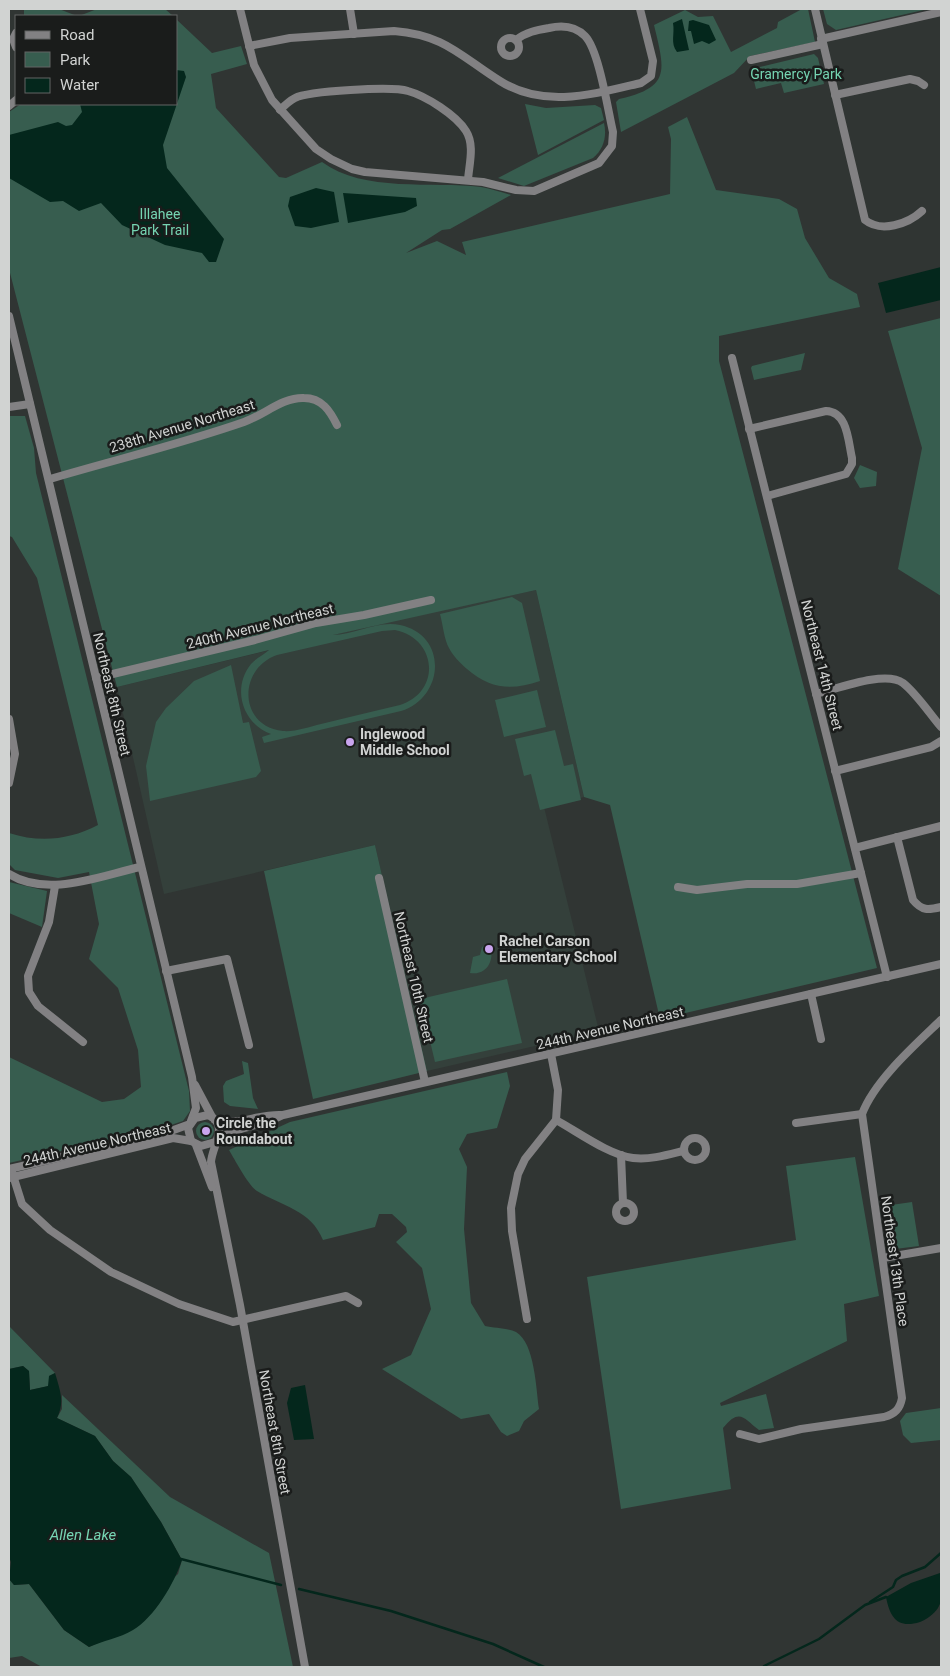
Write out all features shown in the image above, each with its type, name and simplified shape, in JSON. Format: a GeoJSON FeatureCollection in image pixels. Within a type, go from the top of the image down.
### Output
{"type":"FeatureCollection","features":[{"type":"Feature","properties":{"kind":"street"},"geometry":{"type":"LineString","coordinates":[[240,9],[258,77],[280,110],[316,149],[331,159],[352,169],[401,176],[468,180],[526,192],[534,191],[599,163],[609,152],[613,140],[613,132],[593,49],[589,41],[578,31],[557,26],[529,32],[516,40]]}},
{"type":"Feature","properties":{"kind":"street"},"geometry":{"type":"LineString","coordinates":[[350,9],[354,34]]}},
{"type":"Feature","properties":{"kind":"street"},"geometry":{"type":"LineString","coordinates":[[249,46],[285,39],[394,31],[427,36],[457,50],[500,82],[533,95],[565,98],[604,92],[641,83],[649,79],[653,72],[653,61],[640,9]]}},
{"type":"Feature","properties":{"kind":"street"},"geometry":{"type":"LineString","coordinates":[[815,9],[862,213],[871,224],[886,226],[909,221],[922,211]]}},
{"type":"Feature","properties":{"kind":"street"},"geometry":{"type":"LineString","coordinates":[[751,60],[941,12]]}},
{"type":"Feature","properties":{"kind":"street"},"geometry":{"type":"LineString","coordinates":[[834,95],[910,79],[924,85]]}},
{"type":"Feature","properties":{"kind":"street"},"geometry":{"type":"LineString","coordinates":[[280,110],[295,98],[311,94],[394,88],[419,94],[438,106],[467,132],[471,147],[468,180]]}},
{"type":"Feature","properties":{"kind":"street","name":"Northeast 8th Street"},"geometry":{"type":"LineString","coordinates":[[9,316],[50,479],[140,867],[192,1076],[196,1108],[190,1123]]}},
{"type":"Feature","properties":{"kind":"street","name":"Northeast 14th Street"},"geometry":{"type":"LineString","coordinates":[[732,358],[887,977]]}},
{"type":"Feature","properties":{"kind":"street","name":"238th Avenue Northeast"},"geometry":{"type":"LineString","coordinates":[[50,479],[244,422],[276,406],[303,398],[314,400],[325,406],[338,425]]}},
{"type":"Feature","properties":{"kind":"street"},"geometry":{"type":"LineString","coordinates":[[9,407],[30,404]]}},
{"type":"Feature","properties":{"kind":"street"},"geometry":{"type":"LineString","coordinates":[[750,429],[826,411],[833,411],[843,420],[852,458],[852,464],[846,474],[766,496]]}},
{"type":"Feature","properties":{"kind":"street","name":"240th Avenue Northeast"},"geometry":{"type":"LineString","coordinates":[[96,678],[316,623],[364,615],[430,600]]}},
{"type":"Feature","properties":{"kind":"street"},"geometry":{"type":"LineString","coordinates":[[816,694],[878,678],[893,679],[903,683],[941,727]]}},
{"type":"Feature","properties":{"kind":"street"},"geometry":{"type":"LineString","coordinates":[[9,719],[15,754],[9,783]]}},
{"type":"Feature","properties":{"kind":"street"},"geometry":{"type":"LineString","coordinates":[[836,771],[931,747],[941,741]]}},
{"type":"Feature","properties":{"kind":"street"},"geometry":{"type":"LineString","coordinates":[[855,848],[941,826]]}},
{"type":"Feature","properties":{"kind":"street"},"geometry":{"type":"LineString","coordinates":[[896,837],[913,900],[919,907],[926,910],[941,907]]}},
{"type":"Feature","properties":{"kind":"street"},"geometry":{"type":"LineString","coordinates":[[9,874],[30,883],[55,886],[140,867]]}},
{"type":"Feature","properties":{"kind":"street"},"geometry":{"type":"LineString","coordinates":[[678,886],[697,890],[747,884],[798,884],[861,873]]}},
{"type":"Feature","properties":{"kind":"street","name":"Northeast 10th Street"},"geometry":{"type":"LineString","coordinates":[[378,878],[425,1082]]}},
{"type":"Feature","properties":{"kind":"street"},"geometry":{"type":"LineString","coordinates":[[55,886],[49,922],[31,964],[27,984],[29,992],[38,1006],[83,1042]]}},
{"type":"Feature","properties":{"kind":"street"},"geometry":{"type":"LineString","coordinates":[[166,972],[227,959],[249,1045]]}},
{"type":"Feature","properties":{"kind":"street","name":"244th Avenue Northeast"},"geometry":{"type":"LineString","coordinates":[[216,1141],[231,1132],[270,1122],[283,1115],[941,964]]}},
{"type":"Feature","properties":{"kind":"street"},"geometry":{"type":"LineString","coordinates":[[811,994],[821,1039]]}},
{"type":"Feature","properties":{"kind":"street"},"geometry":{"type":"LineString","coordinates":[[796,1123],[862,1114],[874,1092],[899,1062],[941,1020]]}},
{"type":"Feature","properties":{"kind":"street"},"geometry":{"type":"LineString","coordinates":[[527,1319],[512,1232],[511,1208],[518,1174],[525,1159],[556,1120],[558,1090],[551,1054]]}},
{"type":"Feature","properties":{"kind":"street","name":"Northeast 8th Street"},"geometry":{"type":"LineString","coordinates":[[192,1076],[214,1118]]}},
{"type":"Feature","properties":{"kind":"street","name":"244th Avenue Northeast"},"geometry":{"type":"LineString","coordinates":[[214,1118],[224,1122],[269,1114],[283,1115]]}},
{"type":"Feature","properties":{"kind":"street","name":"Northeast 13th Place"},"geometry":{"type":"LineString","coordinates":[[740,1434],[759,1439],[831,1424],[884,1417],[897,1410],[902,1398],[862,1114]]}},
{"type":"Feature","properties":{"kind":"street"},"geometry":{"type":"LineString","coordinates":[[203,1115],[214,1118],[220,1127],[216,1141],[206,1147],[194,1143],[188,1133],[190,1123],[203,1115]]}},
{"type":"Feature","properties":{"kind":"street"},"geometry":{"type":"LineString","coordinates":[[556,1120],[621,1155],[634,1158],[654,1158],[684,1151]]}},
{"type":"Feature","properties":{"kind":"street","name":"244th Avenue Northeast"},"geometry":{"type":"LineString","coordinates":[[10,1173],[166,1133],[190,1123]]}},
{"type":"Feature","properties":{"kind":"street","name":"244th Avenue Northeast"},"geometry":{"type":"LineString","coordinates":[[10,1173],[174,1138],[194,1143]]}},
{"type":"Feature","properties":{"kind":"street","name":"Northeast 8th Street"},"geometry":{"type":"LineString","coordinates":[[216,1141],[211,1152],[211,1162],[242,1320],[305,1667]]}},
{"type":"Feature","properties":{"kind":"street","name":"Northeast 8th Street"},"geometry":{"type":"LineString","coordinates":[[194,1143],[219,1202]]}},
{"type":"Feature","properties":{"kind":"street"},"geometry":{"type":"LineString","coordinates":[[621,1155],[623,1203]]}},
{"type":"Feature","properties":{"kind":"street"},"geometry":{"type":"LineString","coordinates":[[10,1173],[22,1204],[50,1230],[111,1272],[179,1304],[226,1321],[242,1320],[346,1296],[358,1303]]}},
{"type":"Feature","properties":{"kind":"street"},"geometry":{"type":"LineString","coordinates":[[883,1258],[941,1248]]}},
{"type":"Feature","properties":{"kind":"shaded area","name":"Inglewood Middle School"},"geometry":{"type":"Polygon","coordinates":[[[536,590],[584,797],[544,807],[599,1031],[427,1071],[375,845],[164,894],[117,687],[390,621],[536,590]]]}},
{"type":"Feature","properties":{"kind":"green space"},"geometry":{"type":"Polygon","coordinates":[[[24,9],[59,9],[74,15],[24,15],[24,9]]]}},
{"type":"Feature","properties":{"kind":"green space"},"geometry":{"type":"Polygon","coordinates":[[[97,9],[165,9],[172,15],[82,15],[97,9]]]}},
{"type":"Feature","properties":{"kind":"green space"},"geometry":{"type":"Polygon","coordinates":[[[802,9],[808,9],[815,42],[750,56],[734,73],[621,132],[616,102],[619,99],[648,89],[656,82],[660,75],[660,54],[654,25],[685,10],[698,17],[713,16],[731,52],[777,28],[778,22],[802,9]]]}},
{"type":"Feature","properties":{"kind":"green space"},"geometry":{"type":"Polygon","coordinates":[[[823,9],[928,9],[836,30],[827,24],[823,9]]]}},
{"type":"Feature","properties":{"kind":"green space","name":"Illahee Park Trail"},"geometry":{"type":"Polygon","coordinates":[[[178,21],[212,53],[241,46],[247,64],[211,74],[216,108],[279,177],[286,178],[322,162],[339,172],[378,182],[462,185],[481,187],[511,195],[450,229],[442,230],[406,253],[437,241],[466,255],[462,242],[670,194],[671,139],[668,127],[687,117],[716,190],[779,199],[797,209],[805,238],[829,278],[857,294],[860,307],[719,336],[719,361],[877,968],[660,1019],[610,805],[584,797],[536,590],[333,635],[383,624],[400,625],[416,631],[427,641],[433,653],[435,666],[433,680],[426,693],[416,704],[401,711],[264,743],[262,737],[271,734],[261,729],[247,714],[241,694],[245,674],[251,664],[269,650],[117,687],[9,269],[9,112],[20,105],[178,105],[178,21]],[[395,630],[382,631],[277,655],[264,662],[255,672],[250,684],[248,697],[251,709],[258,719],[268,727],[288,731],[400,705],[413,698],[423,689],[428,678],[429,666],[426,654],[420,644],[409,635],[395,630]]]}},
{"type":"Feature","properties":{"kind":"green space","name":"Gramercy Park"},"geometry":{"type":"Polygon","coordinates":[[[814,54],[818,58],[824,84],[784,93],[781,83],[756,89],[751,69],[814,54]]]}},
{"type":"Feature","properties":{"kind":"green space"},"geometry":{"type":"Polygon","coordinates":[[[525,104],[546,108],[595,105],[601,108],[604,120],[538,155],[525,104]]]}},
{"type":"Feature","properties":{"kind":"green space"},"geometry":{"type":"Polygon","coordinates":[[[604,123],[604,142],[600,151],[593,158],[524,186],[498,178],[604,123]]]}},
{"type":"Feature","properties":{"kind":"green space"},"geometry":{"type":"Polygon","coordinates":[[[941,318],[941,596],[898,569],[922,448],[888,331],[941,318]]]}},
{"type":"Feature","properties":{"kind":"green space"},"geometry":{"type":"Polygon","coordinates":[[[805,353],[801,370],[754,380],[752,366],[805,353]]]}},
{"type":"Feature","properties":{"kind":"green space"},"geometry":{"type":"Polygon","coordinates":[[[9,416],[25,416],[34,448],[36,473],[189,1091],[190,1111],[183,1121],[165,1127],[9,1163],[9,1057],[102,1102],[124,1099],[141,1087],[138,1050],[118,988],[89,959],[99,924],[89,872],[58,878],[15,870],[9,864],[9,833],[43,839],[65,837],[98,825],[37,578],[12,537],[9,536],[9,416]]]}},
{"type":"Feature","properties":{"kind":"green space"},"geometry":{"type":"Polygon","coordinates":[[[860,465],[877,472],[876,486],[860,488],[854,478],[860,465]]]}},
{"type":"Feature","properties":{"kind":"green space"},"geometry":{"type":"Polygon","coordinates":[[[512,597],[522,603],[540,681],[510,687],[484,681],[464,667],[449,648],[440,614],[512,597]]]}},
{"type":"Feature","properties":{"kind":"green space"},"geometry":{"type":"Polygon","coordinates":[[[231,665],[243,723],[249,722],[261,771],[256,777],[150,801],[146,766],[156,722],[166,708],[194,681],[231,665]]]}},
{"type":"Feature","properties":{"kind":"green space"},"geometry":{"type":"Polygon","coordinates":[[[537,690],[546,727],[504,737],[495,700],[537,690]]]}},
{"type":"Feature","properties":{"kind":"green space"},"geometry":{"type":"Polygon","coordinates":[[[555,730],[564,766],[573,764],[581,800],[540,810],[531,774],[524,776],[515,739],[555,730]]]}},
{"type":"Feature","properties":{"kind":"green space"},"geometry":{"type":"Polygon","coordinates":[[[375,845],[427,1071],[313,1099],[264,871],[375,845]]]}},
{"type":"Feature","properties":{"kind":"green space"},"geometry":{"type":"Polygon","coordinates":[[[9,882],[47,891],[42,927],[9,913],[9,882]]]}},
{"type":"Feature","properties":{"kind":"green space"},"geometry":{"type":"Polygon","coordinates":[[[489,943],[492,954],[489,965],[482,972],[470,973],[473,957],[480,955],[482,947],[489,943]]]}},
{"type":"Feature","properties":{"kind":"green space"},"geometry":{"type":"Polygon","coordinates":[[[507,979],[522,1043],[435,1062],[420,999],[507,979]]]}},
{"type":"Feature","properties":{"kind":"green space"},"geometry":{"type":"Polygon","coordinates":[[[242,1061],[248,1063],[253,1098],[258,1109],[230,1106],[224,1102],[223,1086],[226,1081],[244,1074],[242,1061]]]}},
{"type":"Feature","properties":{"kind":"green space"},"geometry":{"type":"Polygon","coordinates":[[[507,1072],[510,1086],[497,1128],[467,1134],[459,1149],[467,1167],[464,1229],[471,1303],[485,1326],[513,1331],[522,1338],[527,1346],[534,1367],[539,1409],[524,1421],[519,1431],[507,1436],[501,1432],[489,1414],[461,1419],[382,1369],[411,1355],[431,1309],[422,1268],[396,1242],[407,1232],[406,1227],[392,1214],[379,1214],[375,1227],[323,1240],[318,1230],[303,1215],[253,1188],[229,1150],[290,1122],[507,1072]]]}},
{"type":"Feature","properties":{"kind":"green space"},"geometry":{"type":"Polygon","coordinates":[[[205,1122],[211,1125],[214,1131],[211,1137],[205,1140],[199,1137],[196,1131],[199,1125],[205,1122]]]}},
{"type":"Feature","properties":{"kind":"green space"},"geometry":{"type":"Polygon","coordinates":[[[855,1157],[879,1296],[844,1304],[847,1341],[720,1403],[721,1406],[766,1394],[774,1428],[759,1430],[746,1419],[738,1417],[734,1418],[723,1428],[731,1489],[621,1509],[587,1277],[796,1240],[786,1166],[855,1157]]]}},
{"type":"Feature","properties":{"kind":"green space"},"geometry":{"type":"Polygon","coordinates":[[[912,1202],[919,1246],[895,1249],[888,1245],[884,1206],[912,1202]]]}},
{"type":"Feature","properties":{"kind":"green space"},"geometry":{"type":"Polygon","coordinates":[[[9,1326],[55,1373],[49,1376],[49,1386],[30,1390],[29,1371],[23,1366],[9,1369],[9,1326]]]}},
{"type":"Feature","properties":{"kind":"green space"},"geometry":{"type":"Polygon","coordinates":[[[62,1395],[170,1497],[269,1553],[293,1667],[42,1667],[22,1656],[9,1658],[9,1579],[14,1585],[29,1584],[64,1630],[89,1647],[105,1640],[178,1574],[182,1560],[161,1522],[131,1477],[113,1461],[95,1436],[57,1418],[62,1409],[62,1395]]]}},
{"type":"Feature","properties":{"kind":"green space"},"geometry":{"type":"Polygon","coordinates":[[[941,1408],[941,1440],[911,1443],[903,1435],[900,1421],[906,1413],[941,1408]]]}},
{"type":"Feature","properties":{"kind":"water"},"geometry":{"type":"Polygon","coordinates":[[[682,19],[689,50],[677,52],[673,42],[673,23],[682,19]]]}},
{"type":"Feature","properties":{"kind":"water"},"geometry":{"type":"Polygon","coordinates":[[[693,20],[709,25],[716,40],[709,44],[702,41],[694,44],[691,31],[688,31],[689,21],[693,20]]]}},
{"type":"Feature","properties":{"kind":"water"},"geometry":{"type":"Polygon","coordinates":[[[178,70],[184,71],[186,77],[178,101],[178,70]]]}},
{"type":"Feature","properties":{"kind":"water"},"geometry":{"type":"Polygon","coordinates":[[[80,105],[177,105],[163,145],[167,168],[224,239],[216,262],[209,262],[202,253],[165,245],[122,225],[101,203],[79,211],[63,201],[50,202],[9,178],[9,135],[58,122],[66,126],[72,125],[82,112],[80,105]]]}},
{"type":"Feature","properties":{"kind":"water"},"geometry":{"type":"Polygon","coordinates":[[[316,188],[334,192],[339,222],[311,228],[295,226],[288,206],[290,197],[316,188]]]}},
{"type":"Feature","properties":{"kind":"water"},"geometry":{"type":"Polygon","coordinates":[[[343,193],[416,198],[417,206],[405,212],[348,223],[343,193]]]}},
{"type":"Feature","properties":{"kind":"water"},"geometry":{"type":"Polygon","coordinates":[[[941,267],[941,300],[886,313],[878,283],[941,267]]]}},
{"type":"Feature","properties":{"kind":"water","name":"Allen Lake"},"geometry":{"type":"Polygon","coordinates":[[[23,1366],[29,1371],[30,1390],[48,1386],[49,1376],[55,1373],[61,1401],[57,1418],[95,1436],[113,1461],[131,1477],[161,1522],[182,1560],[163,1599],[149,1617],[133,1630],[89,1647],[64,1630],[29,1584],[14,1585],[9,1579],[11,1562],[9,1557],[9,1369],[23,1366]]]}},
{"type":"Feature","properties":{"kind":"water"},"geometry":{"type":"Polygon","coordinates":[[[305,1385],[314,1439],[294,1440],[287,1403],[291,1388],[305,1385]]]}},
{"type":"Feature","properties":{"kind":"water"},"geometry":{"type":"Polygon","coordinates":[[[940,1573],[942,1591],[938,1608],[920,1622],[906,1624],[896,1620],[890,1611],[886,1597],[911,1583],[940,1573]]]}},
{"type":"Feature","properties":{"kind":"waterway"},"geometry":{"type":"LineString","coordinates":[[870,1602],[893,1587],[896,1580],[925,1567],[941,1553]]}},
{"type":"Feature","properties":{"kind":"waterway"},"geometry":{"type":"LineString","coordinates":[[181,1559],[281,1585]]}},
{"type":"Feature","properties":{"kind":"waterway"},"geometry":{"type":"LineString","coordinates":[[299,1589],[391,1611],[493,1644],[544,1667]]}},
{"type":"Feature","properties":{"kind":"waterway"},"geometry":{"type":"LineString","coordinates":[[764,1666],[819,1639],[865,1605],[886,1597]]}},
{"type":"Feature","properties":{"kind":"place","name":"Inglewood Middle School"},"geometry":{"type":"Point","coordinates":[350,742]}},
{"type":"Feature","properties":{"kind":"place","name":"Rachel Carson Elementary School"},"geometry":{"type":"Point","coordinates":[489,949]}},
{"type":"Feature","properties":{"kind":"place","name":"Circle the Roundabout"},"geometry":{"type":"Point","coordinates":[206,1131]}}]}
